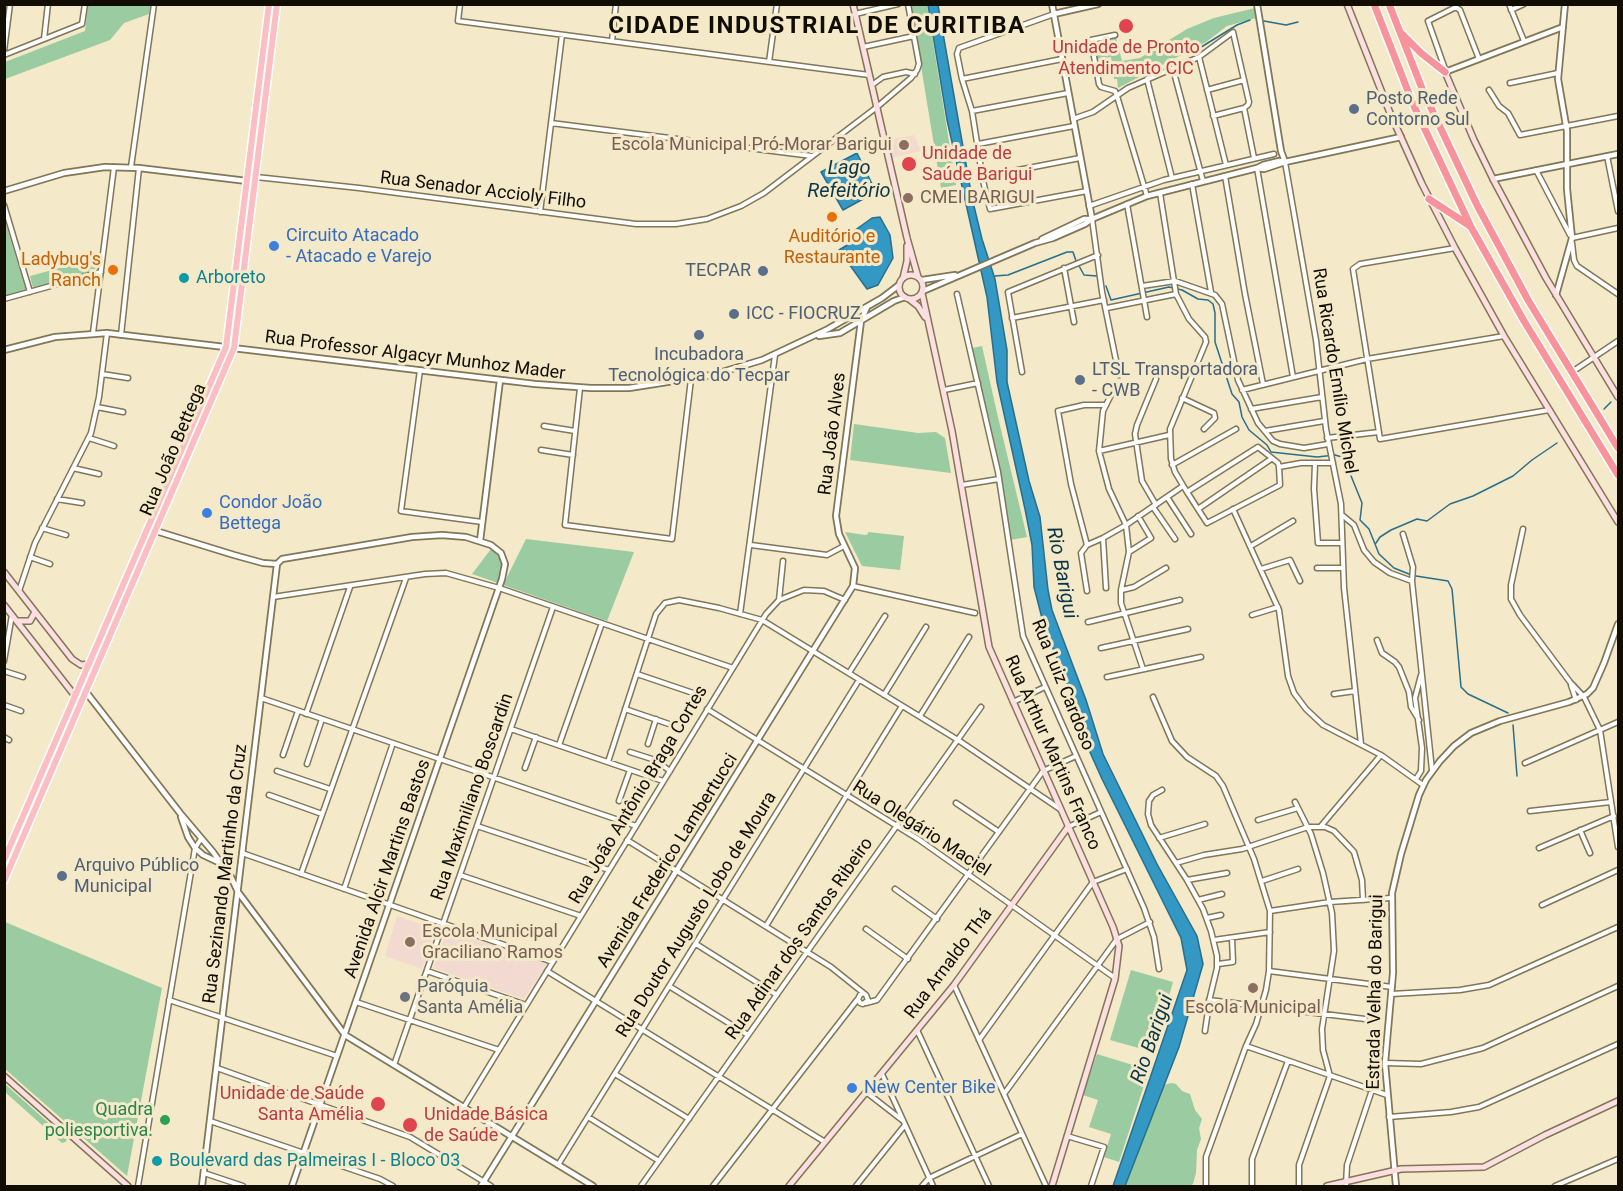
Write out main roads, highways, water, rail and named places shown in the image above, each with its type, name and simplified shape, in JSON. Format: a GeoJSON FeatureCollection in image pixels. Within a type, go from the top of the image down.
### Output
{"type":"FeatureCollection","features":[{"type":"Feature","properties":{"kind":"highway"},"geometry":{"type":"LineString","coordinates":[[1374,4],[1421,122],[1471,227],[1518,311],[1618,476]]}},
{"type":"Feature","properties":{"kind":"highway"},"geometry":{"type":"LineString","coordinates":[[1389,4],[1434,117],[1472,196],[1520,285],[1618,448]]}},
{"type":"Feature","properties":{"kind":"highway"},"geometry":{"type":"LineString","coordinates":[[1399,30],[1415,48],[1445,72]]}},
{"type":"Feature","properties":{"kind":"highway"},"geometry":{"type":"LineString","coordinates":[[1430,199],[1471,227]]}},
{"type":"Feature","properties":{"kind":"main road"},"geometry":{"type":"LineString","coordinates":[[853,4],[907,238],[920,279],[922,292],[916,298],[907,298],[900,292],[907,261],[907,238]]}},
{"type":"Feature","properties":{"kind":"main road"},"geometry":{"type":"LineString","coordinates":[[1347,4],[1401,136],[1455,248],[1504,336],[1618,522]]}},
{"type":"Feature","properties":{"kind":"main road"},"geometry":{"type":"LineString","coordinates":[[268,7],[277,7]]}},
{"type":"Feature","properties":{"kind":"main road","name":"Rua João Bettega"},"geometry":{"type":"LineString","coordinates":[[4,860],[226,347],[268,7]]}},
{"type":"Feature","properties":{"kind":"main road","name":"Rua João Bettega"},"geometry":{"type":"LineString","coordinates":[[4,881],[234,348],[277,7]]}},
{"type":"Feature","properties":{"kind":"main road"},"geometry":{"type":"LineString","coordinates":[[267,19],[275,20]]}},
{"type":"Feature","properties":{"kind":"main road"},"geometry":{"type":"LineString","coordinates":[[1445,72],[1476,146],[1493,179],[1556,295],[1618,397]]}},
{"type":"Feature","properties":{"kind":"main road"},"geometry":{"type":"LineString","coordinates":[[901,282],[908,275],[920,279]]}},
{"type":"Feature","properties":{"kind":"main road","name":"Rua Arthur Martins Franco"},"geometry":{"type":"LineString","coordinates":[[922,292],[962,485],[987,638],[1117,939],[1119,954],[1115,979],[1052,1186]]}},
{"type":"Feature","properties":{"kind":"main road","name":"Rua Arthur Martins Franco"},"geometry":{"type":"LineString","coordinates":[[907,298],[918,306],[927,321]]}},
{"type":"Feature","properties":{"kind":"main road"},"geometry":{"type":"LineString","coordinates":[[156,510],[163,513]]}},
{"type":"Feature","properties":{"kind":"main road"},"geometry":{"type":"LineString","coordinates":[[144,538],[151,541]]}},
{"type":"Feature","properties":{"kind":"main road"},"geometry":{"type":"LineString","coordinates":[[4,572],[72,659],[81,665],[89,663]]}},
{"type":"Feature","properties":{"kind":"main road"},"geometry":{"type":"LineString","coordinates":[[4,605],[75,696]]}},
{"type":"Feature","properties":{"kind":"main road"},"geometry":{"type":"LineString","coordinates":[[17,621],[23,623],[30,621],[35,612]]}},
{"type":"Feature","properties":{"kind":"main road"},"geometry":{"type":"LineString","coordinates":[[107,622],[115,626]]}},
{"type":"Feature","properties":{"kind":"main road"},"geometry":{"type":"LineString","coordinates":[[68,711],[76,715]]}},
{"type":"Feature","properties":{"kind":"main road","name":"Rua Arnaldo Thá"},"geometry":{"type":"LineString","coordinates":[[789,1186],[821,1150],[954,985],[1068,827]]}},
{"type":"Feature","properties":{"kind":"main road"},"geometry":{"type":"LineString","coordinates":[[8,852],[16,855]]}},
{"type":"Feature","properties":{"kind":"main road"},"geometry":{"type":"LineString","coordinates":[[4,860],[12,864]]}},
{"type":"Feature","properties":{"kind":"main road"},"geometry":{"type":"LineString","coordinates":[[4,1076],[128,1186]]}},
{"type":"Feature","properties":{"kind":"main road"},"geometry":{"type":"LineString","coordinates":[[1327,1186],[1346,1184],[1395,1170],[1484,1167],[1618,1101]]}},
{"type":"Feature","properties":{"kind":"water"},"geometry":{"type":"Polygon","coordinates":[[[928,5],[938,5],[972,198],[995,279],[1007,350],[1007,382],[1029,481],[1040,517],[1052,610],[1086,700],[1103,754],[1157,864],[1197,936],[1203,964],[1179,1047],[1125,1186],[1113,1186],[1187,970],[1181,938],[1089,750],[1073,699],[1044,626],[1034,587],[1032,545],[997,382],[987,297],[947,120],[928,5]]]}},
{"type":"Feature","properties":{"kind":"water","name":"Lago Refeitório"},"geometry":{"type":"Polygon","coordinates":[[[857,153],[876,192],[843,210],[821,172],[857,153]]]}},
{"type":"Feature","properties":{"kind":"water"},"geometry":{"type":"Polygon","coordinates":[[[880,217],[890,235],[893,258],[878,285],[867,289],[839,250],[854,241],[851,233],[872,218],[880,217]]]}},
{"type":"Feature","properties":{"kind":"waterway"},"geometry":{"type":"LineString","coordinates":[[1180,55],[1198,49],[1237,25],[1250,20]]}},
{"type":"Feature","properties":{"kind":"waterway"},"geometry":{"type":"LineString","coordinates":[[1264,21],[1286,25],[1298,22]]}},
{"type":"Feature","properties":{"kind":"waterway"},"geometry":{"type":"LineString","coordinates":[[995,276],[1008,275],[1067,252],[1073,252],[1076,261]]}},
{"type":"Feature","properties":{"kind":"waterway"},"geometry":{"type":"LineString","coordinates":[[1078,264],[1084,275],[1097,276]]}},
{"type":"Feature","properties":{"kind":"waterway"},"geometry":{"type":"LineString","coordinates":[[1106,286],[1111,300],[1169,287],[1182,290],[1198,299],[1208,300],[1213,304],[1215,342],[1232,394],[1239,402],[1242,417],[1249,430],[1267,445],[1271,452],[1342,457],[1362,503],[1360,520],[1369,529],[1379,554],[1394,568],[1409,574]]}},
{"type":"Feature","properties":{"kind":"waterway"},"geometry":{"type":"LineString","coordinates":[[1604,409],[1611,402]]}},
{"type":"Feature","properties":{"kind":"waterway"},"geometry":{"type":"LineString","coordinates":[[1376,543],[1380,537],[1391,530],[1417,519],[1427,521],[1450,504],[1473,496],[1513,476],[1557,443]]}},
{"type":"Feature","properties":{"kind":"waterway"},"geometry":{"type":"LineString","coordinates":[[1416,576],[1448,581],[1452,589],[1461,687],[1468,694],[1508,713]]}},
{"type":"Feature","properties":{"kind":"waterway"},"geometry":{"type":"LineString","coordinates":[[1513,725],[1517,776]]}},
{"type":"Feature","properties":{"kind":"place","name":"Unidade de Pronto Atendimento CIC"},"geometry":{"type":"Point","coordinates":[1126,26]}},
{"type":"Feature","properties":{"kind":"place","name":"Posto Rede Contorno Sul"},"geometry":{"type":"Point","coordinates":[1354,109]}},
{"type":"Feature","properties":{"kind":"place","name":"Escola Municipal Pró-Morar Barigui"},"geometry":{"type":"Point","coordinates":[904,145]}},
{"type":"Feature","properties":{"kind":"place","name":"Unidade de Saúde Barigui"},"geometry":{"type":"Point","coordinates":[909,164]}},
{"type":"Feature","properties":{"kind":"place","name":"CMEI BARIGUI"},"geometry":{"type":"Point","coordinates":[908,198]}},
{"type":"Feature","properties":{"kind":"place","name":"Auditório e Restaurante"},"geometry":{"type":"Point","coordinates":[832,217]}},
{"type":"Feature","properties":{"kind":"place","name":"Circuito Atacado - Atacado e Varejo"},"geometry":{"type":"Point","coordinates":[274,246]}},
{"type":"Feature","properties":{"kind":"place","name":"Ladybug's Ranch"},"geometry":{"type":"Point","coordinates":[113,270]}},
{"type":"Feature","properties":{"kind":"place","name":"TECPAR"},"geometry":{"type":"Point","coordinates":[763,271]}},
{"type":"Feature","properties":{"kind":"place","name":"Arboreto"},"geometry":{"type":"Point","coordinates":[184,278]}},
{"type":"Feature","properties":{"kind":"place","name":"ICC - FIOCRUZ"},"geometry":{"type":"Point","coordinates":[734,314]}},
{"type":"Feature","properties":{"kind":"place","name":"Incubadora Tecnológica do Tecpar"},"geometry":{"type":"Point","coordinates":[699,335]}},
{"type":"Feature","properties":{"kind":"place","name":"LTSL Transportadora - CWB"},"geometry":{"type":"Point","coordinates":[1080,380]}},
{"type":"Feature","properties":{"kind":"place","name":"Condor João Bettega"},"geometry":{"type":"Point","coordinates":[207,513]}},
{"type":"Feature","properties":{"kind":"place","name":"Arquivo Público Municipal"},"geometry":{"type":"Point","coordinates":[62,876]}},
{"type":"Feature","properties":{"kind":"place","name":"Escola Municipal Graciliano Ramos"},"geometry":{"type":"Point","coordinates":[410,942]}},
{"type":"Feature","properties":{"kind":"place","name":"Escola Municipal"},"geometry":{"type":"Point","coordinates":[1253,988]}},
{"type":"Feature","properties":{"kind":"place","name":"Paróquia Santa Amélia"},"geometry":{"type":"Point","coordinates":[405,997]}},
{"type":"Feature","properties":{"kind":"place","name":"New Center Bike"},"geometry":{"type":"Point","coordinates":[852,1088]}},
{"type":"Feature","properties":{"kind":"place","name":"Unidade de Saúde Santa Amélia"},"geometry":{"type":"Point","coordinates":[378,1104]}},
{"type":"Feature","properties":{"kind":"place","name":"Quadra poliesportiva."},"geometry":{"type":"Point","coordinates":[165,1120]}},
{"type":"Feature","properties":{"kind":"place","name":"Unidade Básica de Saúde"},"geometry":{"type":"Point","coordinates":[410,1125]}},
{"type":"Feature","properties":{"kind":"place","name":"Boulevard das Palmeiras I - Bloco 03"},"geometry":{"type":"Point","coordinates":[157,1161]}},
{"type":"Feature","properties":{"kind":"district","name":"CIDADE INDUSTRIAL DE CURITIBA"},"geometry":{"type":"Point","coordinates":[817,27]}},
{"type":"Feature","properties":{"kind":"water label","name":"Rio Barigui"},"geometry":{"type":"Point","coordinates":[1061,573]}},
{"type":"Feature","properties":{"kind":"water label","name":"Rio Barigui"},"geometry":{"type":"Point","coordinates":[1153,1039]}}]}
